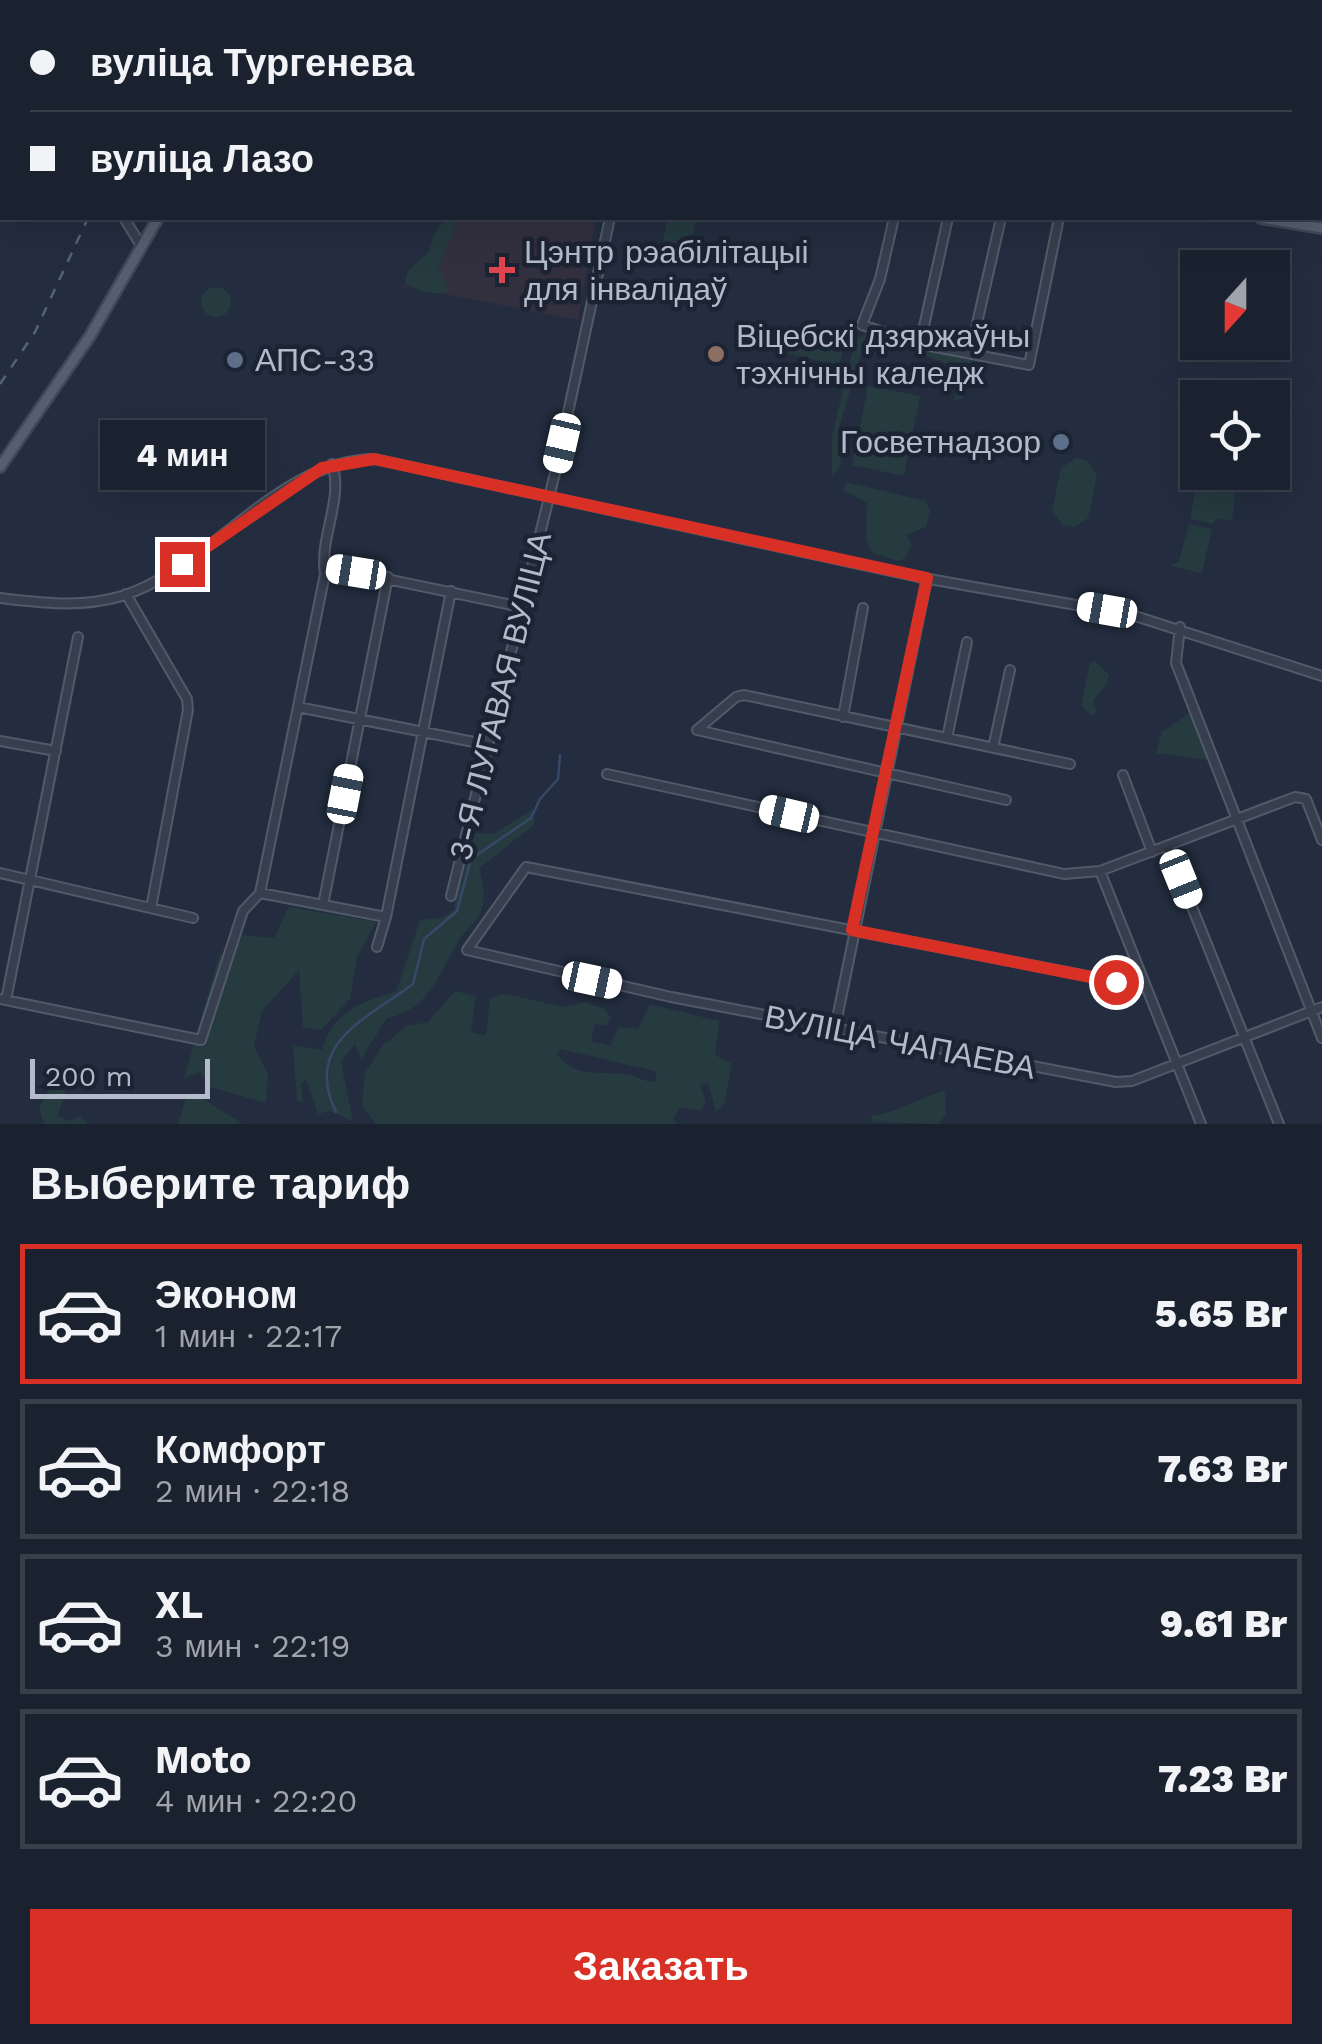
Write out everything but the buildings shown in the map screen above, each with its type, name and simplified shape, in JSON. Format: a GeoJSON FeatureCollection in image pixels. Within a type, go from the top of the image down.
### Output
{"type":"FeatureCollection","features":[{"type":"Feature","properties":{"kind":"main road"},"geometry":{"type":"LineString","coordinates":[[0,467],[90,336],[157,220]]}},
{"type":"Feature","properties":{"kind":"main road"},"geometry":{"type":"LineString","coordinates":[[1273,220],[1322,228]]}},
{"type":"Feature","properties":{"kind":"street"},"geometry":{"type":"LineString","coordinates":[[125,220],[143,248]]}},
{"type":"Feature","properties":{"kind":"street","name":"3-Я ЛУГАВАЯ ВУЛІЦА"},"geometry":{"type":"LineString","coordinates":[[451,896],[549,496],[610,220]]}},
{"type":"Feature","properties":{"kind":"street"},"geometry":{"type":"LineString","coordinates":[[894,220],[880,280],[862,325],[920,344],[1029,365],[1059,220]]}},
{"type":"Feature","properties":{"kind":"street"},"geometry":{"type":"LineString","coordinates":[[920,344],[948,220]]}},
{"type":"Feature","properties":{"kind":"street"},"geometry":{"type":"LineString","coordinates":[[970,354],[1002,220]]}},
{"type":"Feature","properties":{"kind":"street"},"geometry":{"type":"LineString","coordinates":[[0,598],[61,604],[126,594],[182,564],[308,475],[332,464],[386,460],[927,578],[1180,628],[1322,676]]}},
{"type":"Feature","properties":{"kind":"street"},"geometry":{"type":"LineString","coordinates":[[78,637],[3,1000],[202,1040],[243,911],[260,893],[324,566],[336,481],[332,464]]}},
{"type":"Feature","properties":{"kind":"street"},"geometry":{"type":"LineString","coordinates":[[324,566],[522,606]]}},
{"type":"Feature","properties":{"kind":"street"},"geometry":{"type":"LineString","coordinates":[[323,905],[388,576]]}},
{"type":"Feature","properties":{"kind":"street"},"geometry":{"type":"LineString","coordinates":[[835,1028],[927,578]]}},
{"type":"Feature","properties":{"kind":"street"},"geometry":{"type":"LineString","coordinates":[[376,947],[386,918],[451,591]]}},
{"type":"Feature","properties":{"kind":"street"},"geometry":{"type":"LineString","coordinates":[[126,594],[186,698],[188,710],[151,908]]}},
{"type":"Feature","properties":{"kind":"street"},"geometry":{"type":"LineString","coordinates":[[843,717],[863,608]]}},
{"type":"Feature","properties":{"kind":"street"},"geometry":{"type":"LineString","coordinates":[[1180,628],[1176,663],[1322,1038]]}},
{"type":"Feature","properties":{"kind":"street"},"geometry":{"type":"LineString","coordinates":[[946,738],[967,642]]}},
{"type":"Feature","properties":{"kind":"street"},"geometry":{"type":"LineString","coordinates":[[993,748],[1010,670]]}},
{"type":"Feature","properties":{"kind":"street"},"geometry":{"type":"LineString","coordinates":[[1006,800],[698,730],[736,697],[744,695],[1070,764]]}},
{"type":"Feature","properties":{"kind":"street"},"geometry":{"type":"LineString","coordinates":[[298,707],[488,745]]}},
{"type":"Feature","properties":{"kind":"street"},"geometry":{"type":"LineString","coordinates":[[0,740],[56,751]]}},
{"type":"Feature","properties":{"kind":"street"},"geometry":{"type":"LineString","coordinates":[[607,774],[1064,874],[1100,870],[1304,797],[1322,840]]}},
{"type":"Feature","properties":{"kind":"street"},"geometry":{"type":"LineString","coordinates":[[1123,775],[1152,852]]}},
{"type":"Feature","properties":{"kind":"street"},"geometry":{"type":"LineString","coordinates":[[1168,847],[1279,1124]]}},
{"type":"Feature","properties":{"kind":"street","name":"ВУЛІЦА ЧАПАЕВА"},"geometry":{"type":"LineString","coordinates":[[852,930],[526,867],[467,946],[468,953],[1100,1081],[1132,1081],[1322,1007]]}},
{"type":"Feature","properties":{"kind":"street"},"geometry":{"type":"LineString","coordinates":[[1100,870],[1201,1124]]}},
{"type":"Feature","properties":{"kind":"street"},"geometry":{"type":"LineString","coordinates":[[0,873],[193,918]]}},
{"type":"Feature","properties":{"kind":"street"},"geometry":{"type":"LineString","coordinates":[[260,893],[386,918]]}},
{"type":"Feature","properties":{"kind":"street"},"geometry":{"type":"LineString","coordinates":[[852,930],[1144,987]]}},
{"type":"Feature","properties":{"kind":"shaded area","name":"Цэнтр рэабілітацыі для інвалідаў"},"geometry":{"type":"Polygon","coordinates":[[[456,220],[596,220],[578,320],[403,286],[456,220]]]}},
{"type":"Feature","properties":{"kind":"green space"},"geometry":{"type":"Polygon","coordinates":[[[444,220],[459,220],[438,267],[449,289],[439,293],[422,291],[406,283],[413,265],[429,252],[434,234],[444,220]]]}},
{"type":"Feature","properties":{"kind":"green space"},"geometry":{"type":"Polygon","coordinates":[[[667,220],[696,220],[686,257],[666,256],[662,251],[667,220]]]}},
{"type":"Feature","properties":{"kind":"green space"},"geometry":{"type":"Polygon","coordinates":[[[216,287],[227,291],[231,302],[227,313],[216,317],[205,313],[201,302],[205,291],[216,287]]]}},
{"type":"Feature","properties":{"kind":"green space"},"geometry":{"type":"Polygon","coordinates":[[[793,328],[845,340],[839,366],[787,353],[793,328]]]}},
{"type":"Feature","properties":{"kind":"green space"},"geometry":{"type":"Polygon","coordinates":[[[865,333],[903,343],[906,349],[864,344],[838,431],[841,455],[832,476],[832,436],[855,341],[865,333]]]}},
{"type":"Feature","properties":{"kind":"green space"},"geometry":{"type":"Polygon","coordinates":[[[926,350],[973,359],[962,399],[954,400],[961,369],[926,356],[926,350]]]}},
{"type":"Feature","properties":{"kind":"green space"},"geometry":{"type":"Polygon","coordinates":[[[868,386],[920,396],[904,476],[852,465],[868,386]]]}},
{"type":"Feature","properties":{"kind":"green space"},"geometry":{"type":"Polygon","coordinates":[[[1076,458],[1088,461],[1097,476],[1088,518],[1075,527],[1063,525],[1052,511],[1061,468],[1076,458]]]}},
{"type":"Feature","properties":{"kind":"green space"},"geometry":{"type":"Polygon","coordinates":[[[846,482],[925,501],[930,510],[926,527],[906,535],[912,544],[905,558],[898,561],[872,553],[866,539],[867,503],[843,490],[846,482]]]}},
{"type":"Feature","properties":{"kind":"green space"},"geometry":{"type":"Polygon","coordinates":[[[1196,490],[1235,490],[1232,521],[1216,518],[1214,524],[1190,519],[1196,490]]]}},
{"type":"Feature","properties":{"kind":"green space"},"geometry":{"type":"Polygon","coordinates":[[[1189,524],[1212,529],[1202,573],[1170,566],[1179,561],[1189,524]]]}},
{"type":"Feature","properties":{"kind":"green space"},"geometry":{"type":"Polygon","coordinates":[[[1095,661],[1109,675],[1093,700],[1097,712],[1091,716],[1081,705],[1090,663],[1095,661]]]}},
{"type":"Feature","properties":{"kind":"green space"},"geometry":{"type":"Polygon","coordinates":[[[1191,712],[1209,760],[1156,753],[1162,732],[1191,712]]]}},
{"type":"Feature","properties":{"kind":"green space"},"geometry":{"type":"Polygon","coordinates":[[[533,809],[535,824],[479,868],[484,893],[480,912],[432,988],[414,1007],[387,1018],[361,1059],[355,1044],[341,1062],[353,1122],[330,1111],[318,1114],[306,1079],[301,1084],[303,1103],[297,1101],[293,1045],[322,1050],[341,1017],[396,992],[420,920],[442,918],[454,910],[464,856],[476,833],[493,834],[533,809]]]}},
{"type":"Feature","properties":{"kind":"green space"},"geometry":{"type":"Polygon","coordinates":[[[289,907],[376,922],[357,957],[350,999],[321,1030],[303,1028],[299,970],[262,1011],[254,1046],[268,1074],[266,1103],[210,1087],[200,1072],[184,1078],[220,953],[232,956],[242,935],[274,938],[289,907]]]}},
{"type":"Feature","properties":{"kind":"green space"},"geometry":{"type":"Polygon","coordinates":[[[455,991],[476,996],[471,1032],[486,1036],[490,998],[504,994],[565,1007],[585,1002],[605,1009],[611,1018],[607,1025],[595,1024],[591,1041],[610,1046],[619,1027],[638,1029],[650,1004],[719,1021],[715,1055],[732,1064],[724,1105],[716,1112],[708,1082],[700,1086],[706,1102],[701,1111],[680,1107],[673,1119],[677,1124],[376,1124],[362,1106],[365,1073],[383,1045],[407,1026],[428,1022],[455,991]],[[560,1049],[557,1054],[565,1063],[583,1071],[657,1081],[655,1071],[560,1049]]]}},
{"type":"Feature","properties":{"kind":"green space"},"geometry":{"type":"Polygon","coordinates":[[[56,1079],[65,1092],[58,1116],[69,1121],[80,1116],[88,1124],[44,1124],[39,1107],[56,1079]]]}},
{"type":"Feature","properties":{"kind":"green space"},"geometry":{"type":"Polygon","coordinates":[[[945,1091],[946,1114],[939,1124],[872,1122],[871,1116],[945,1091]]]}},
{"type":"Feature","properties":{"kind":"green space"},"geometry":{"type":"Polygon","coordinates":[[[194,1093],[243,1124],[178,1124],[186,1098],[194,1093]]]}},
{"type":"Feature","properties":{"kind":"waterway"},"geometry":{"type":"LineString","coordinates":[[336,1112],[328,1088],[327,1068],[334,1050],[360,1021],[413,984],[424,939],[457,911],[471,859],[531,818],[540,799],[558,779],[560,755]]}},
{"type":"Feature","properties":{"kind":"railway"},"geometry":{"type":"LineString","coordinates":[[0,384],[35,332],[87,220]]}},
{"type":"Feature","properties":{"kind":"place","name":"Цэнтр рэабілітацыі для інвалідаў"},"geometry":{"type":"Point","coordinates":[502,270]}},
{"type":"Feature","properties":{"kind":"place","name":"Віцебскі дзяржаўны тэхнічны каледж"},"geometry":{"type":"Point","coordinates":[716,354]}},
{"type":"Feature","properties":{"kind":"place","name":"АПС-33"},"geometry":{"type":"Point","coordinates":[235,360]}},
{"type":"Feature","properties":{"kind":"place","name":"Госветнадзор"},"geometry":{"type":"Point","coordinates":[1061,442]}},
{"type":"Feature","properties":{"kind":"route"},"geometry":{"type":"LineString","coordinates":[[182,564],[308,475],[343,462],[374,459],[927,578],[852,930],[1116,982]]}}]}
